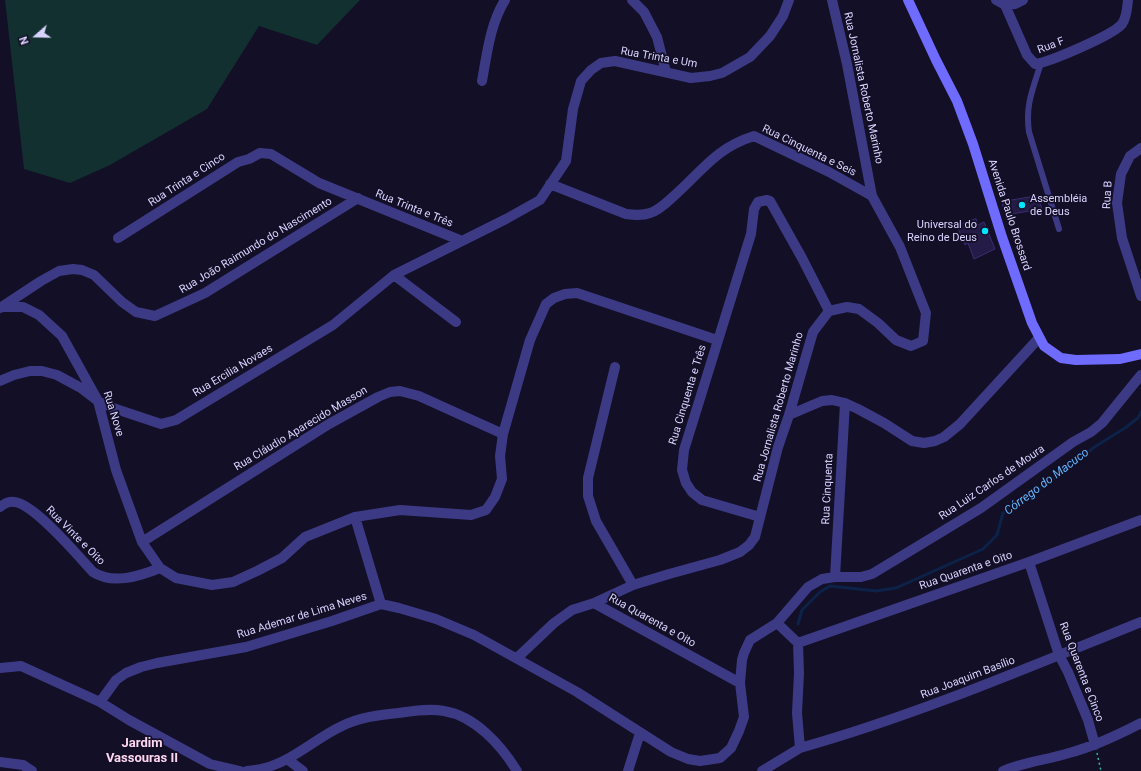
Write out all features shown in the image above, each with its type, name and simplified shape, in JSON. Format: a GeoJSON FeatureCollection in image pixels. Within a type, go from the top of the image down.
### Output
{"type":"FeatureCollection","features":[{"type":"Feature","properties":{"kind":"main road","name":"Avenida Paulo Brossard"},"geometry":{"type":"LineString","coordinates":[[908,0],[957,101],[973,144],[1002,237],[1032,323],[1044,346],[1062,358],[1076,360],[1120,359],[1141,354]]}},
{"type":"Feature","properties":{"kind":"street"},"geometry":{"type":"LineString","coordinates":[[482,81],[492,30],[501,6],[505,0]]}},
{"type":"Feature","properties":{"kind":"street"},"geometry":{"type":"LineString","coordinates":[[632,0],[648,18],[656,37],[666,72]]}},
{"type":"Feature","properties":{"kind":"street","name":"Rua Trinta e Um"},"geometry":{"type":"LineString","coordinates":[[462,241],[540,200],[566,161],[573,109],[581,81],[591,70],[601,63],[615,61],[691,78],[722,73],[750,57],[770,36],[783,16],[789,0]]}},
{"type":"Feature","properties":{"kind":"street","name":"Rua Jornalista Roberto Marinho"},"geometry":{"type":"LineString","coordinates":[[517,658],[539,636],[572,610],[594,603],[633,585],[720,560],[740,552],[749,545],[755,537],[778,447],[789,415],[813,332],[829,311],[847,307],[859,309],[878,323],[896,340],[911,346],[923,341],[926,313],[900,247],[872,196],[847,64],[832,0]]}},
{"type":"Feature","properties":{"kind":"street"},"geometry":{"type":"LineString","coordinates":[[1001,2],[1015,4],[1023,0]]}},
{"type":"Feature","properties":{"kind":"street","name":"Rua F"},"geometry":{"type":"LineString","coordinates":[[1001,2],[1028,55],[1035,64],[1041,64],[1056,59],[1114,31],[1122,23],[1126,14],[1128,0]]}},
{"type":"Feature","properties":{"kind":"street","name":"Rua Cinquenta e Seis"},"geometry":{"type":"LineString","coordinates":[[550,184],[626,214],[649,214],[659,209],[720,152],[738,142],[754,136],[829,172],[872,196]]}},
{"type":"Feature","properties":{"kind":"street","name":"Rua B"},"geometry":{"type":"LineString","coordinates":[[1141,148],[1130,156],[1121,174],[1117,203],[1122,238],[1141,296]]}},
{"type":"Feature","properties":{"kind":"street","name":"Rua Trinta e Cinco"},"geometry":{"type":"LineString","coordinates":[[118,238],[238,162],[249,159],[260,153],[271,154],[319,183],[358,198]]}},
{"type":"Feature","properties":{"kind":"street","name":"Rua Trinta e Três"},"geometry":{"type":"LineString","coordinates":[[358,198],[462,241]]}},
{"type":"Feature","properties":{"kind":"street","name":"Rua João Raimundo do Nascimento"},"geometry":{"type":"LineString","coordinates":[[0,307],[58,272],[73,269],[82,270],[94,275],[122,302],[136,312],[155,316],[205,293],[358,198]]}},
{"type":"Feature","properties":{"kind":"street"},"geometry":{"type":"LineString","coordinates":[[717,340],[751,234],[754,208],[755,205],[762,200],[767,200],[770,202],[802,258],[829,311]]}},
{"type":"Feature","properties":{"kind":"street","name":"Rua Ercilia Novaes"},"geometry":{"type":"LineString","coordinates":[[0,381],[8,377],[30,371],[57,375],[81,388],[98,401],[113,408],[161,424],[176,420],[333,324],[394,275],[462,241]]}},
{"type":"Feature","properties":{"kind":"street"},"geometry":{"type":"LineString","coordinates":[[394,275],[456,322]]}},
{"type":"Feature","properties":{"kind":"street","name":"Rua Cinquenta e Três"},"geometry":{"type":"LineString","coordinates":[[503,434],[530,340],[546,304],[554,298],[565,294],[577,293],[717,340],[684,450],[682,470],[686,483],[692,492],[702,500],[760,517]]}},
{"type":"Feature","properties":{"kind":"street","name":"Rua Nove"},"geometry":{"type":"LineString","coordinates":[[0,307],[23,307],[39,316],[62,336],[98,401],[116,470],[142,542],[160,568]]}},
{"type":"Feature","properties":{"kind":"street"},"geometry":{"type":"LineString","coordinates":[[789,415],[822,401],[832,400],[845,403],[884,423],[912,441],[935,441],[944,437],[960,424],[1039,338]]}},
{"type":"Feature","properties":{"kind":"street"},"geometry":{"type":"LineString","coordinates":[[615,367],[588,478],[588,496],[596,521],[633,585]]}},
{"type":"Feature","properties":{"kind":"street","name":"Rua Luiz Carlos de Moura"},"geometry":{"type":"LineString","coordinates":[[740,682],[744,653],[750,640],[776,623],[808,587],[822,579],[836,577],[861,577],[872,574],[980,508],[1102,423],[1141,375]]}},
{"type":"Feature","properties":{"kind":"street","name":"Rua Cláudio Aparecido Masson"},"geometry":{"type":"LineString","coordinates":[[142,542],[329,424],[378,396],[390,392],[400,391],[419,396],[503,434]]}},
{"type":"Feature","properties":{"kind":"street","name":"Rua Cinquenta"},"geometry":{"type":"LineString","coordinates":[[836,577],[845,403]]}},
{"type":"Feature","properties":{"kind":"street"},"geometry":{"type":"LineString","coordinates":[[160,568],[176,578],[194,582],[212,585],[233,582],[282,558],[305,537],[355,517],[400,510],[471,515],[486,510],[496,497],[502,478],[500,456],[503,434]]}},
{"type":"Feature","properties":{"kind":"street","name":"Rua Vinte e Oito"},"geometry":{"type":"LineString","coordinates":[[0,508],[6,503],[13,502],[20,503],[36,513],[63,539],[93,572],[99,576],[105,578],[128,578],[140,576],[160,568]]}},
{"type":"Feature","properties":{"kind":"street"},"geometry":{"type":"LineString","coordinates":[[355,517],[381,604]]}},
{"type":"Feature","properties":{"kind":"street","name":"Rua Quarenta e Oito"},"geometry":{"type":"LineString","coordinates":[[798,643],[1029,562],[1141,520]]}},
{"type":"Feature","properties":{"kind":"street","name":"Rua Quarenta e Cinco"},"geometry":{"type":"LineString","coordinates":[[1029,562],[1059,655],[1068,672],[1088,720],[1095,745]]}},
{"type":"Feature","properties":{"kind":"street","name":"Rua Quarenta e Oito"},"geometry":{"type":"LineString","coordinates":[[594,603],[740,682]]}},
{"type":"Feature","properties":{"kind":"street","name":"Rua Ademar de Lima Neves"},"geometry":{"type":"LineString","coordinates":[[100,702],[116,680],[126,673],[141,667],[246,647],[332,621],[381,604],[436,619],[474,635],[577,692],[671,752],[688,759],[700,761],[720,758],[731,748],[744,717],[740,682]]}},
{"type":"Feature","properties":{"kind":"street","name":"Rua Joaquim Basílio"},"geometry":{"type":"LineString","coordinates":[[762,771],[800,748],[906,715],[1141,622]]}},
{"type":"Feature","properties":{"kind":"street"},"geometry":{"type":"LineString","coordinates":[[776,623],[798,643],[798,713],[800,748]]}},
{"type":"Feature","properties":{"kind":"street"},"geometry":{"type":"LineString","coordinates":[[0,668],[21,666],[100,702],[129,720],[210,764],[240,771]]}},
{"type":"Feature","properties":{"kind":"street"},"geometry":{"type":"LineString","coordinates":[[247,771],[266,768],[288,759],[317,739],[342,726],[363,718],[429,710],[444,711],[468,720],[490,737],[517,771]]}},
{"type":"Feature","properties":{"kind":"street"},"geometry":{"type":"LineString","coordinates":[[1003,771],[1017,765],[1051,758],[1095,745],[1141,723]]}},
{"type":"Feature","properties":{"kind":"street"},"geometry":{"type":"LineString","coordinates":[[628,771],[640,733]]}},
{"type":"Feature","properties":{"kind":"street"},"geometry":{"type":"LineString","coordinates":[[288,759],[303,771]]}},
{"type":"Feature","properties":{"kind":"street"},"geometry":{"type":"LineString","coordinates":[[0,762],[23,765],[32,771]]}},
{"type":"Feature","properties":{"kind":"lane"},"geometry":{"type":"LineString","coordinates":[[1041,64],[1028,106],[1027,119],[1029,132],[1059,229]]}},
{"type":"Feature","properties":{"kind":"path"},"geometry":{"type":"LineString","coordinates":[[1095,745],[1101,771]]}},
{"type":"Feature","properties":{"kind":"green space"},"geometry":{"type":"Polygon","coordinates":[[[5,0],[360,0],[317,45],[259,26],[207,109],[110,165],[70,183],[24,169],[5,0]]]}},
{"type":"Feature","properties":{"kind":"building","name":"Assembléia de Deus"},"geometry":{"type":"Polygon","coordinates":[[[1038,196],[1042,209],[1005,215],[1002,202],[1038,196]]]}},
{"type":"Feature","properties":{"kind":"building"},"geometry":{"type":"Polygon","coordinates":[[[976,219],[978,225],[984,222],[995,249],[974,259],[968,243],[965,245],[957,226],[976,219]]]}},
{"type":"Feature","properties":{"kind":"waterway","name":"Córrego do Macuco"},"geometry":{"type":"LineString","coordinates":[[798,624],[802,610],[820,592],[830,586],[876,591],[896,588],[983,549],[997,535],[1003,513],[1037,491],[1096,446],[1125,428],[1138,418],[1141,412]]}},
{"type":"Feature","properties":{"kind":"place","name":"Assembléia de Deus"},"geometry":{"type":"Point","coordinates":[1022,205]}},
{"type":"Feature","properties":{"kind":"place","name":"Universal do Reino de Deus"},"geometry":{"type":"Point","coordinates":[985,231]}},
{"type":"Feature","properties":{"kind":"district","name":"Jardim Vassouras II"},"geometry":{"type":"Point","coordinates":[142,752]}}]}
